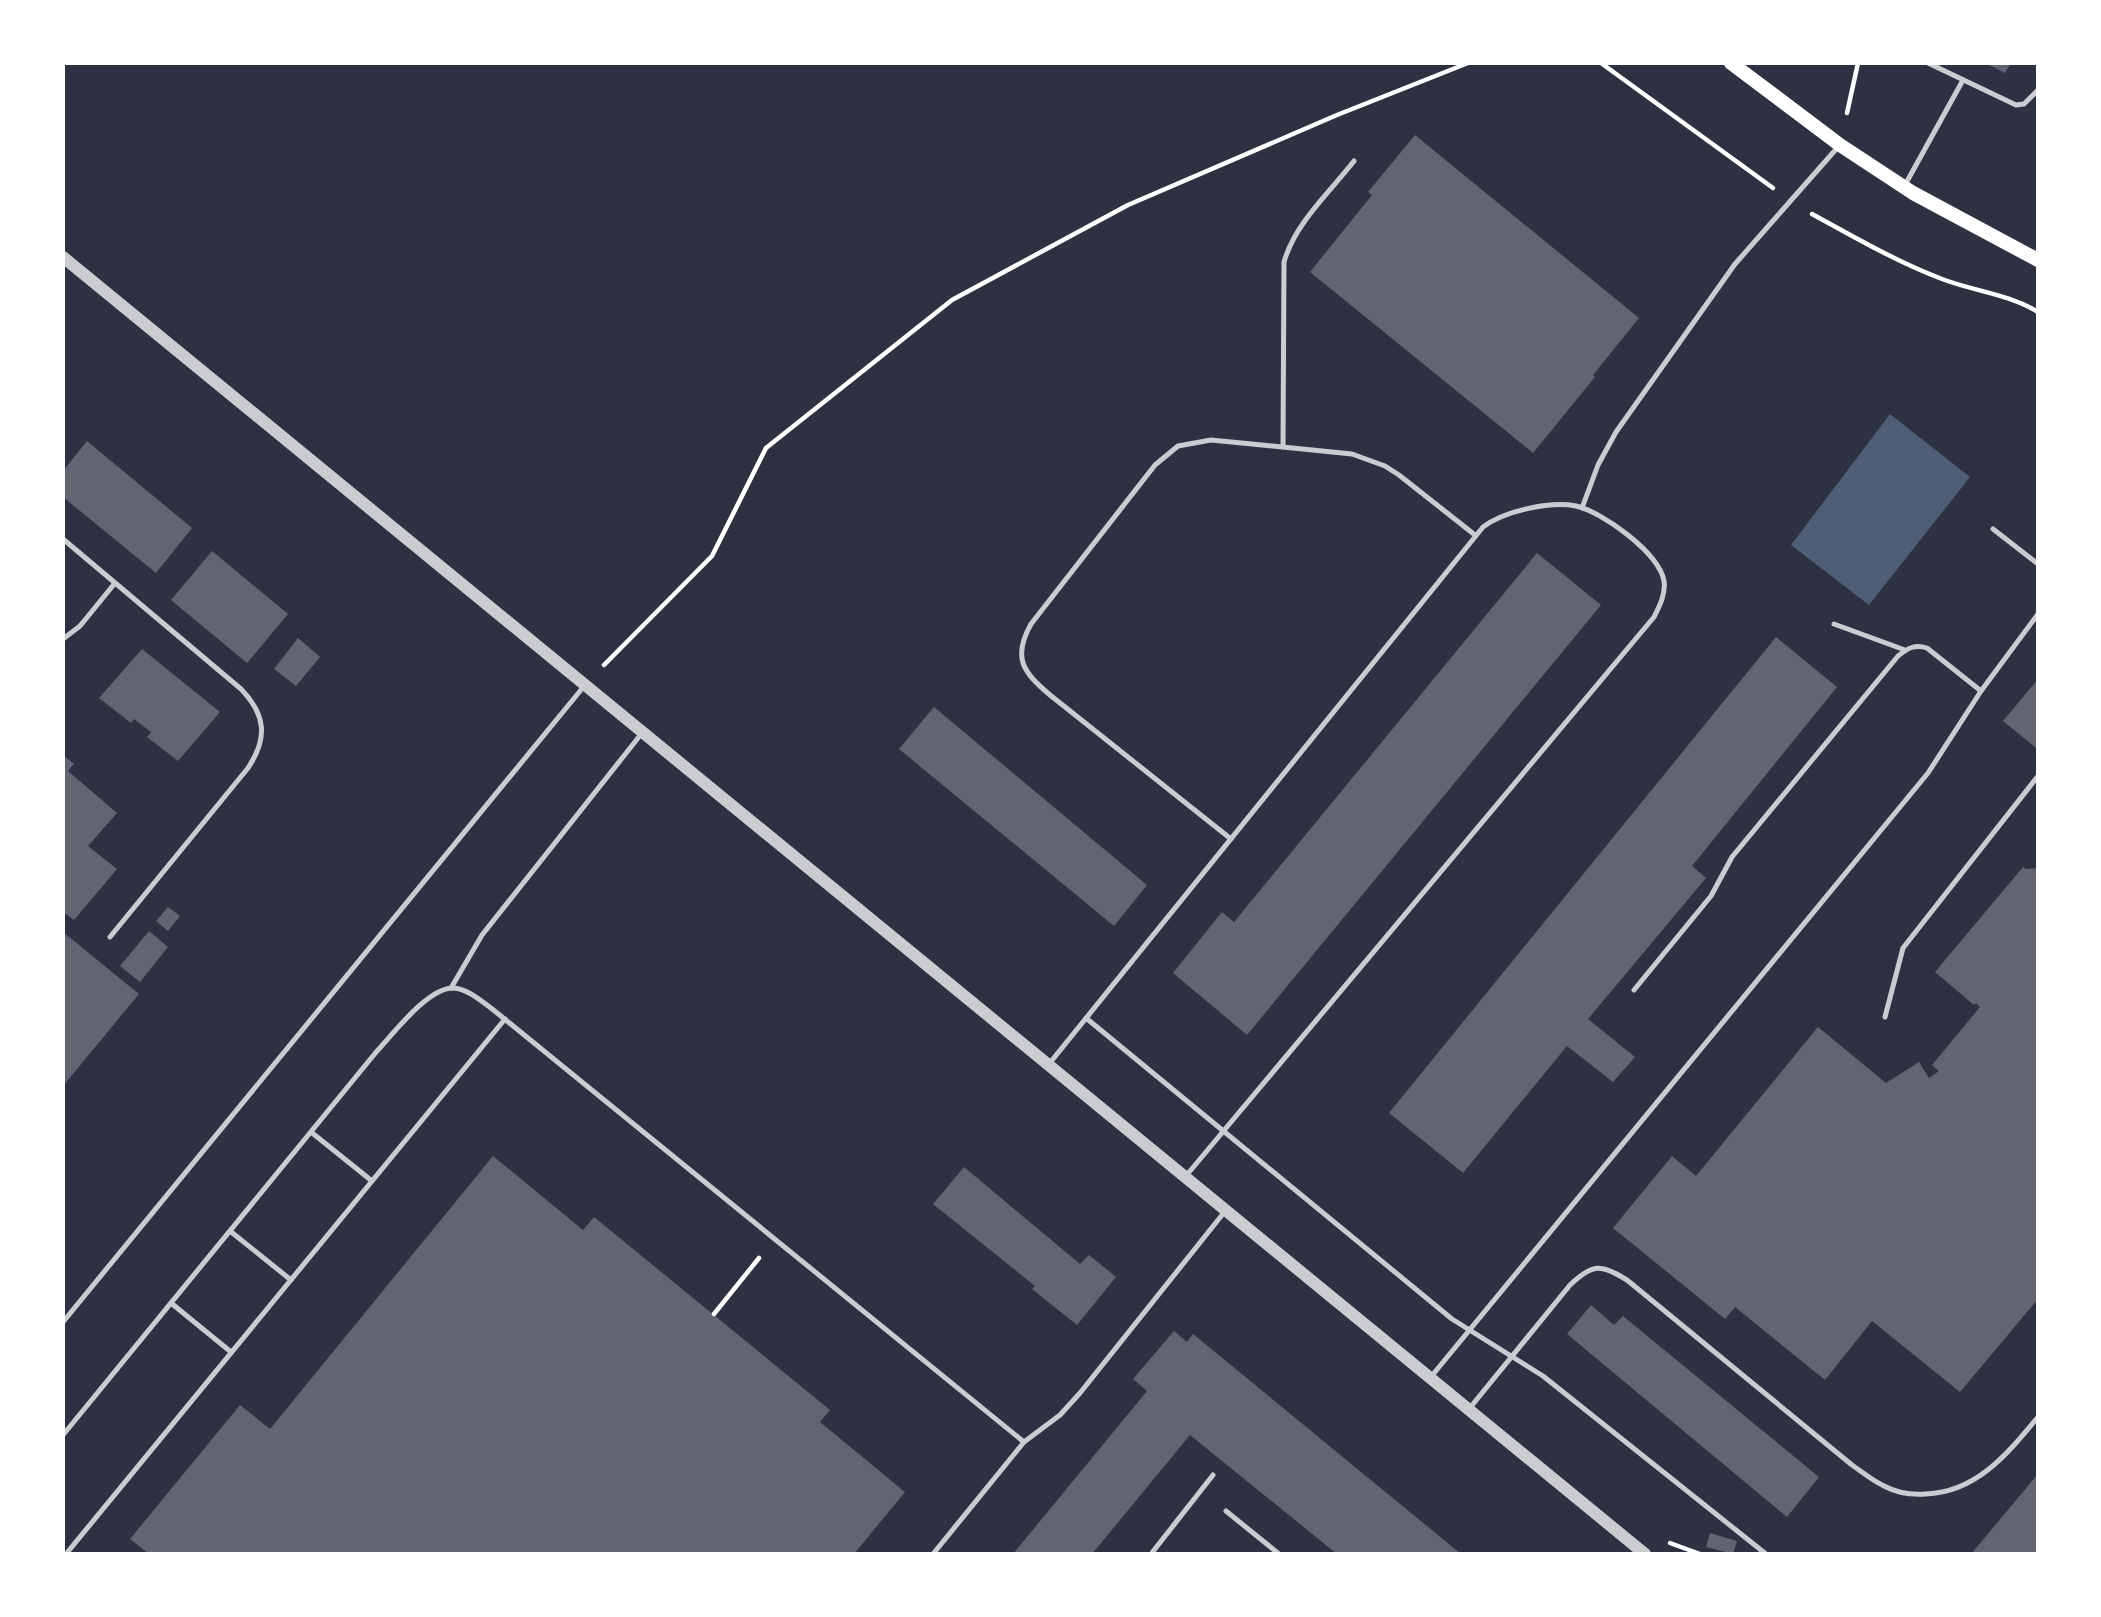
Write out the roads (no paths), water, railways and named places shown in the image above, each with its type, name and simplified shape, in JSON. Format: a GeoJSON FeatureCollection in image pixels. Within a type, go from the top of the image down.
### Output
{"type":"FeatureCollection","features":[{"type":"Feature","properties":{"kind":"main road"},"geometry":{"type":"LineString","coordinates":[[1731,63],[1839,145],[1904,187],[2038,260]]}},
{"type":"Feature","properties":{"kind":"street"},"geometry":{"type":"LineString","coordinates":[[63,257],[1645,1554]]}},
{"type":"Feature","properties":{"kind":"lane"},"geometry":{"type":"LineString","coordinates":[[1928,63],[2016,105],[2024,104],[2038,90]]}},
{"type":"Feature","properties":{"kind":"lane"},"geometry":{"type":"LineString","coordinates":[[1904,187],[1963,80]]}},
{"type":"Feature","properties":{"kind":"lane"},"geometry":{"type":"LineString","coordinates":[[1582,508],[1598,465],[1622,423],[1735,264],[1839,145]]}},
{"type":"Feature","properties":{"kind":"lane"},"geometry":{"type":"LineString","coordinates":[[1283,447],[1284,262],[1299,230],[1354,161]]}},
{"type":"Feature","properties":{"kind":"lane"},"geometry":{"type":"LineString","coordinates":[[1231,839],[1037,684],[1026,673],[1021,660],[1020,648],[1031,624],[1155,465],[1178,446],[1211,440],[1352,454],[1385,466],[1475,535]]}},
{"type":"Feature","properties":{"kind":"lane"},"geometry":{"type":"LineString","coordinates":[[1049,1065],[1475,535],[1495,518],[1512,511],[1561,505],[1582,508],[1604,517],[1657,564],[1664,584],[1660,606],[1654,617],[1185,1177]]}},
{"type":"Feature","properties":{"kind":"lane"},"geometry":{"type":"LineString","coordinates":[[1993,529],[2038,564]]}},
{"type":"Feature","properties":{"kind":"lane"},"geometry":{"type":"LineString","coordinates":[[63,539],[242,689],[259,713],[262,741],[258,754],[110,937]]}},
{"type":"Feature","properties":{"kind":"lane"},"geometry":{"type":"LineString","coordinates":[[63,639],[79,626],[115,583]]}},
{"type":"Feature","properties":{"kind":"lane"},"geometry":{"type":"LineString","coordinates":[[1430,1378],[1928,773],[1981,691],[2038,614]]}},
{"type":"Feature","properties":{"kind":"lane"},"geometry":{"type":"LineString","coordinates":[[1834,624],[1905,650]]}},
{"type":"Feature","properties":{"kind":"lane"},"geometry":{"type":"LineString","coordinates":[[1634,990],[1711,896],[1732,857],[1905,650],[1919,646],[1927,648],[1981,691]]}},
{"type":"Feature","properties":{"kind":"lane"},"geometry":{"type":"LineString","coordinates":[[63,1322],[585,685]]}},
{"type":"Feature","properties":{"kind":"lane"},"geometry":{"type":"LineString","coordinates":[[451,988],[482,935],[642,732]]}},
{"type":"Feature","properties":{"kind":"lane"},"geometry":{"type":"LineString","coordinates":[[1885,1017],[1903,948],[2038,776]]}},
{"type":"Feature","properties":{"kind":"lane"},"geometry":{"type":"LineString","coordinates":[[63,1435],[396,1030],[425,1001],[438,992],[451,988],[474,996],[505,1019],[1024,1442]]}},
{"type":"Feature","properties":{"kind":"lane"},"geometry":{"type":"LineString","coordinates":[[1086,1018],[1452,1319],[1543,1376],[1766,1554]]}},
{"type":"Feature","properties":{"kind":"lane"},"geometry":{"type":"LineString","coordinates":[[66,1554],[505,1019]]}},
{"type":"Feature","properties":{"kind":"lane"},"geometry":{"type":"LineString","coordinates":[[311,1132],[372,1181]]}},
{"type":"Feature","properties":{"kind":"lane"},"geometry":{"type":"LineString","coordinates":[[933,1554],[1024,1442],[1060,1415],[1080,1393],[1226,1210]]}},
{"type":"Feature","properties":{"kind":"lane"},"geometry":{"type":"LineString","coordinates":[[230,1231],[291,1280]]}},
{"type":"Feature","properties":{"kind":"lane"},"geometry":{"type":"LineString","coordinates":[[1469,1409],[1581,1275],[1595,1267],[1604,1267],[1627,1280],[1852,1465],[1885,1487],[1911,1495],[1937,1494],[1961,1488],[1982,1475],[2010,1451],[2038,1417]]}},
{"type":"Feature","properties":{"kind":"lane"},"geometry":{"type":"LineString","coordinates":[[171,1303],[231,1352]]}},
{"type":"Feature","properties":{"kind":"lane"},"geometry":{"type":"LineString","coordinates":[[1151,1554],[1213,1475]]}},
{"type":"Feature","properties":{"kind":"lane"},"geometry":{"type":"LineString","coordinates":[[1226,1511],[1279,1554]]}},
{"type":"Feature","properties":{"kind":"water"},"geometry":{"type":"Polygon","coordinates":[[[1890,414],[1970,477],[1869,605],[1791,545],[1890,414]]]}}]}
